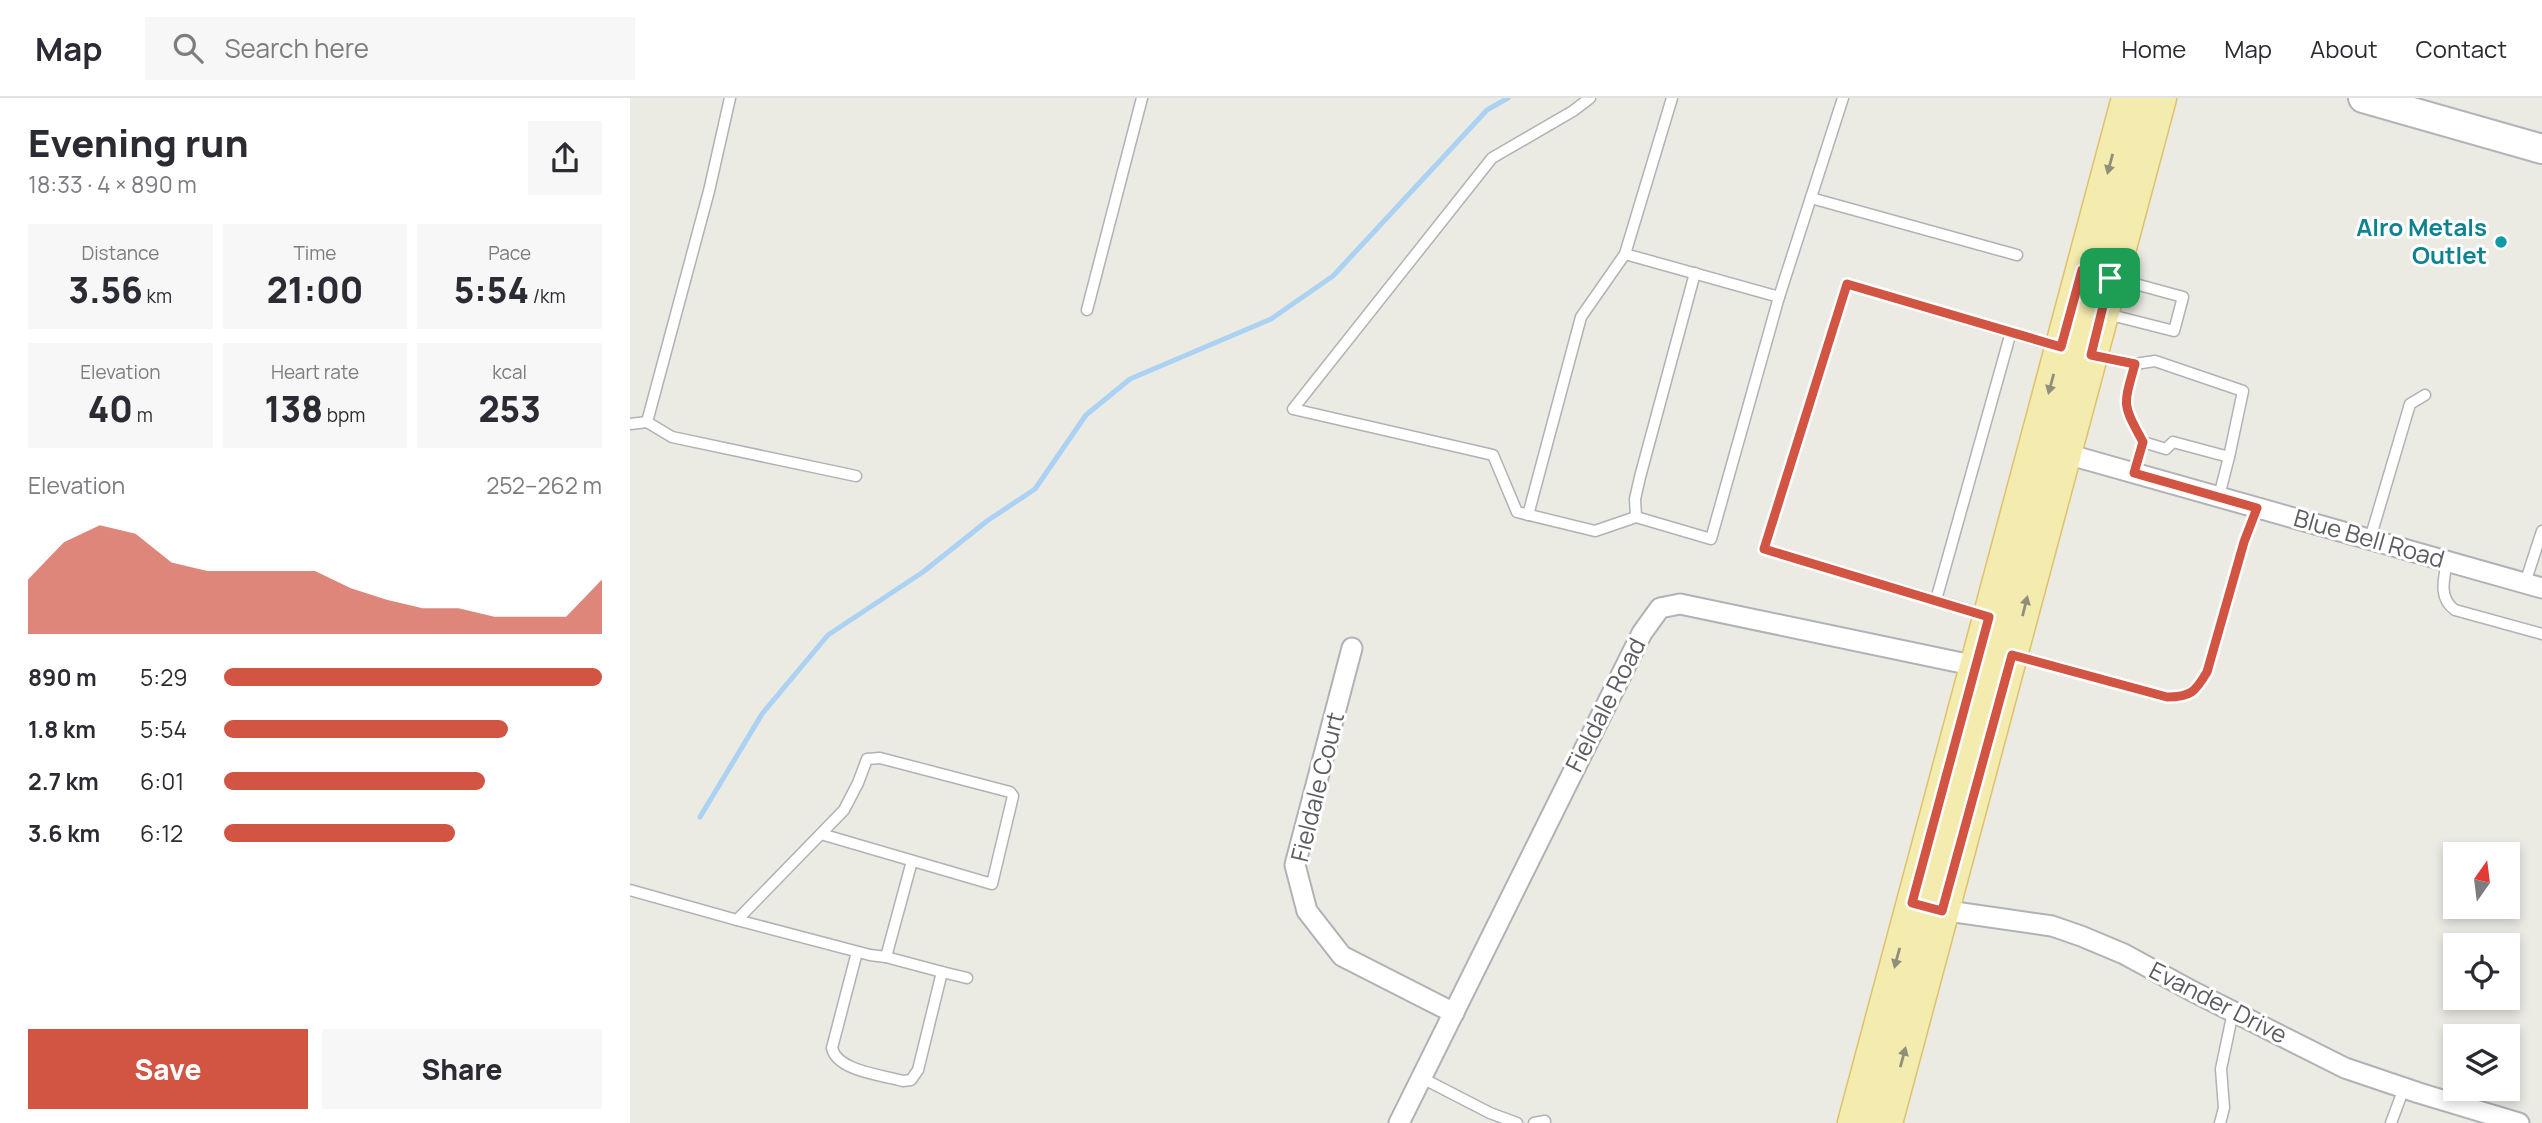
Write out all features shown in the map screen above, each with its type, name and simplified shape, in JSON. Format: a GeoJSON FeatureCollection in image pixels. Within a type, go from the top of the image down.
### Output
{"type":"FeatureCollection","features":[{"type":"Feature","properties":{"kind":"main road"},"geometry":{"type":"LineString","coordinates":[[1886,1123],[2010,664],[2050,449],[2096,274],[2128,98]]}},
{"type":"Feature","properties":{"kind":"main road"},"geometry":{"type":"LineString","coordinates":[[2096,274],[2160,98]]}},
{"type":"Feature","properties":{"kind":"main road"},"geometry":{"type":"LineString","coordinates":[[2362,98],[2542,149]]}},
{"type":"Feature","properties":{"kind":"main road"},"geometry":{"type":"LineString","coordinates":[[1854,1123],[1989,617],[2050,449]]}},
{"type":"Feature","properties":{"kind":"street","name":"Blue Bell Road"},"geometry":{"type":"LineString","coordinates":[[2050,449],[2533,586]]}},
{"type":"Feature","properties":{"kind":"street","name":"Fieldale Road"},"geometry":{"type":"LineString","coordinates":[[1399,1123],[1642,633],[1660,608],[1680,604],[1976,666],[2010,664]]}},
{"type":"Feature","properties":{"kind":"street","name":"Fieldale Court"},"geometry":{"type":"LineString","coordinates":[[1352,648],[1295,865],[1307,911],[1342,956],[1454,1013]]}},
{"type":"Feature","properties":{"kind":"street","name":"Evander Drive"},"geometry":{"type":"LineString","coordinates":[[1912,903],[1942,911],[2052,926],[2124,954],[2345,1068],[2519,1123]]}},
{"type":"Feature","properties":{"kind":"lane"},"geometry":{"type":"LineString","coordinates":[[647,422],[730,98]]}},
{"type":"Feature","properties":{"kind":"lane"},"geometry":{"type":"LineString","coordinates":[[1087,310],[1142,98]]}},
{"type":"Feature","properties":{"kind":"lane"},"geometry":{"type":"LineString","coordinates":[[1590,98],[1573,111],[1492,158],[1293,409],[1493,454],[1517,512],[1595,531],[1636,517],[1710,539],[1779,297],[1843,98]]}},
{"type":"Feature","properties":{"kind":"lane"},"geometry":{"type":"LineString","coordinates":[[1528,515],[1581,317],[1625,254],[1672,98]]}},
{"type":"Feature","properties":{"kind":"lane"},"geometry":{"type":"LineString","coordinates":[[1811,198],[2017,255]]}},
{"type":"Feature","properties":{"kind":"lane"},"geometry":{"type":"LineString","coordinates":[[1625,254],[1779,297]]}},
{"type":"Feature","properties":{"kind":"lane"},"geometry":{"type":"LineString","coordinates":[[1636,517],[1635,499],[1640,477],[1695,273]]}},
{"type":"Feature","properties":{"kind":"lane"},"geometry":{"type":"LineString","coordinates":[[2087,308],[2174,331],[2183,297],[2096,274]]}},
{"type":"Feature","properties":{"kind":"lane"},"geometry":{"type":"LineString","coordinates":[[1989,617],[1764,549],[1847,284],[2076,351],[2135,364],[2155,361],[2243,391],[2230,457],[2218,496]]}},
{"type":"Feature","properties":{"kind":"lane"},"geometry":{"type":"LineString","coordinates":[[1936,600],[2011,332]]}},
{"type":"Feature","properties":{"kind":"lane"},"geometry":{"type":"LineString","coordinates":[[2134,473],[2143,442],[2126,410],[2125,400],[2135,364]]}},
{"type":"Feature","properties":{"kind":"lane"},"geometry":{"type":"LineString","coordinates":[[2370,540],[2410,404],[2425,395]]}},
{"type":"Feature","properties":{"kind":"lane"},"geometry":{"type":"LineString","coordinates":[[630,424],[647,422],[672,437],[856,476]]}},
{"type":"Feature","properties":{"kind":"lane"},"geometry":{"type":"LineString","coordinates":[[2143,442],[2166,449],[2173,442],[2230,457]]}},
{"type":"Feature","properties":{"kind":"lane"},"geometry":{"type":"LineString","coordinates":[[2010,664],[2167,697],[2182,697],[2196,691],[2207,672],[2244,542],[2257,508]]}},
{"type":"Feature","properties":{"kind":"lane"},"geometry":{"type":"LineString","coordinates":[[2533,586],[2542,531]]}},
{"type":"Feature","properties":{"kind":"lane"},"geometry":{"type":"LineString","coordinates":[[2447,561],[2443,587],[2448,605],[2455,610],[2542,634]]}},
{"type":"Feature","properties":{"kind":"lane"},"geometry":{"type":"LineString","coordinates":[[737,920],[844,810],[867,759],[880,758],[1010,792],[1013,796],[992,884],[821,834]]}},
{"type":"Feature","properties":{"kind":"lane"},"geometry":{"type":"LineString","coordinates":[[886,957],[912,861]]}},
{"type":"Feature","properties":{"kind":"lane"},"geometry":{"type":"LineString","coordinates":[[630,890],[856,952],[967,978]]}},
{"type":"Feature","properties":{"kind":"lane"},"geometry":{"type":"LineString","coordinates":[[856,952],[831,1048],[834,1057],[842,1065],[903,1081],[911,1080],[918,1070],[942,972]]}},
{"type":"Feature","properties":{"kind":"lane"},"geometry":{"type":"LineString","coordinates":[[2220,1123],[2224,1108],[2221,1069],[2233,1012]]}},
{"type":"Feature","properties":{"kind":"lane"},"geometry":{"type":"LineString","coordinates":[[1422,1078],[1490,1113],[1517,1123]]}},
{"type":"Feature","properties":{"kind":"lane"},"geometry":{"type":"LineString","coordinates":[[2391,1123],[2404,1088]]}},
{"type":"Feature","properties":{"kind":"lane"},"geometry":{"type":"LineString","coordinates":[[1534,1123],[1545,1121]]}},
{"type":"Feature","properties":{"kind":"waterway"},"geometry":{"type":"LineString","coordinates":[[700,817],[762,714],[828,635],[923,572],[987,521],[1035,489],[1086,415],[1130,379],[1271,319],[1333,276],[1487,110],[1508,98]]}},
{"type":"Feature","properties":{"kind":"place","name":"Alro Metals Outlet"},"geometry":{"type":"Point","coordinates":[2501,242]}},
{"type":"Feature","properties":{"kind":"route"},"geometry":{"type":"LineString","coordinates":[[2082,270],[2110,278],[2091,355],[2135,364],[2125,400],[2126,410],[2143,442],[2134,473],[2257,508],[2244,542],[2207,672],[2196,691],[2182,697],[2167,697],[2012,655],[1942,911],[1912,903],[1989,617],[1764,549],[1847,284],[2061,347],[2082,270]]}}]}
